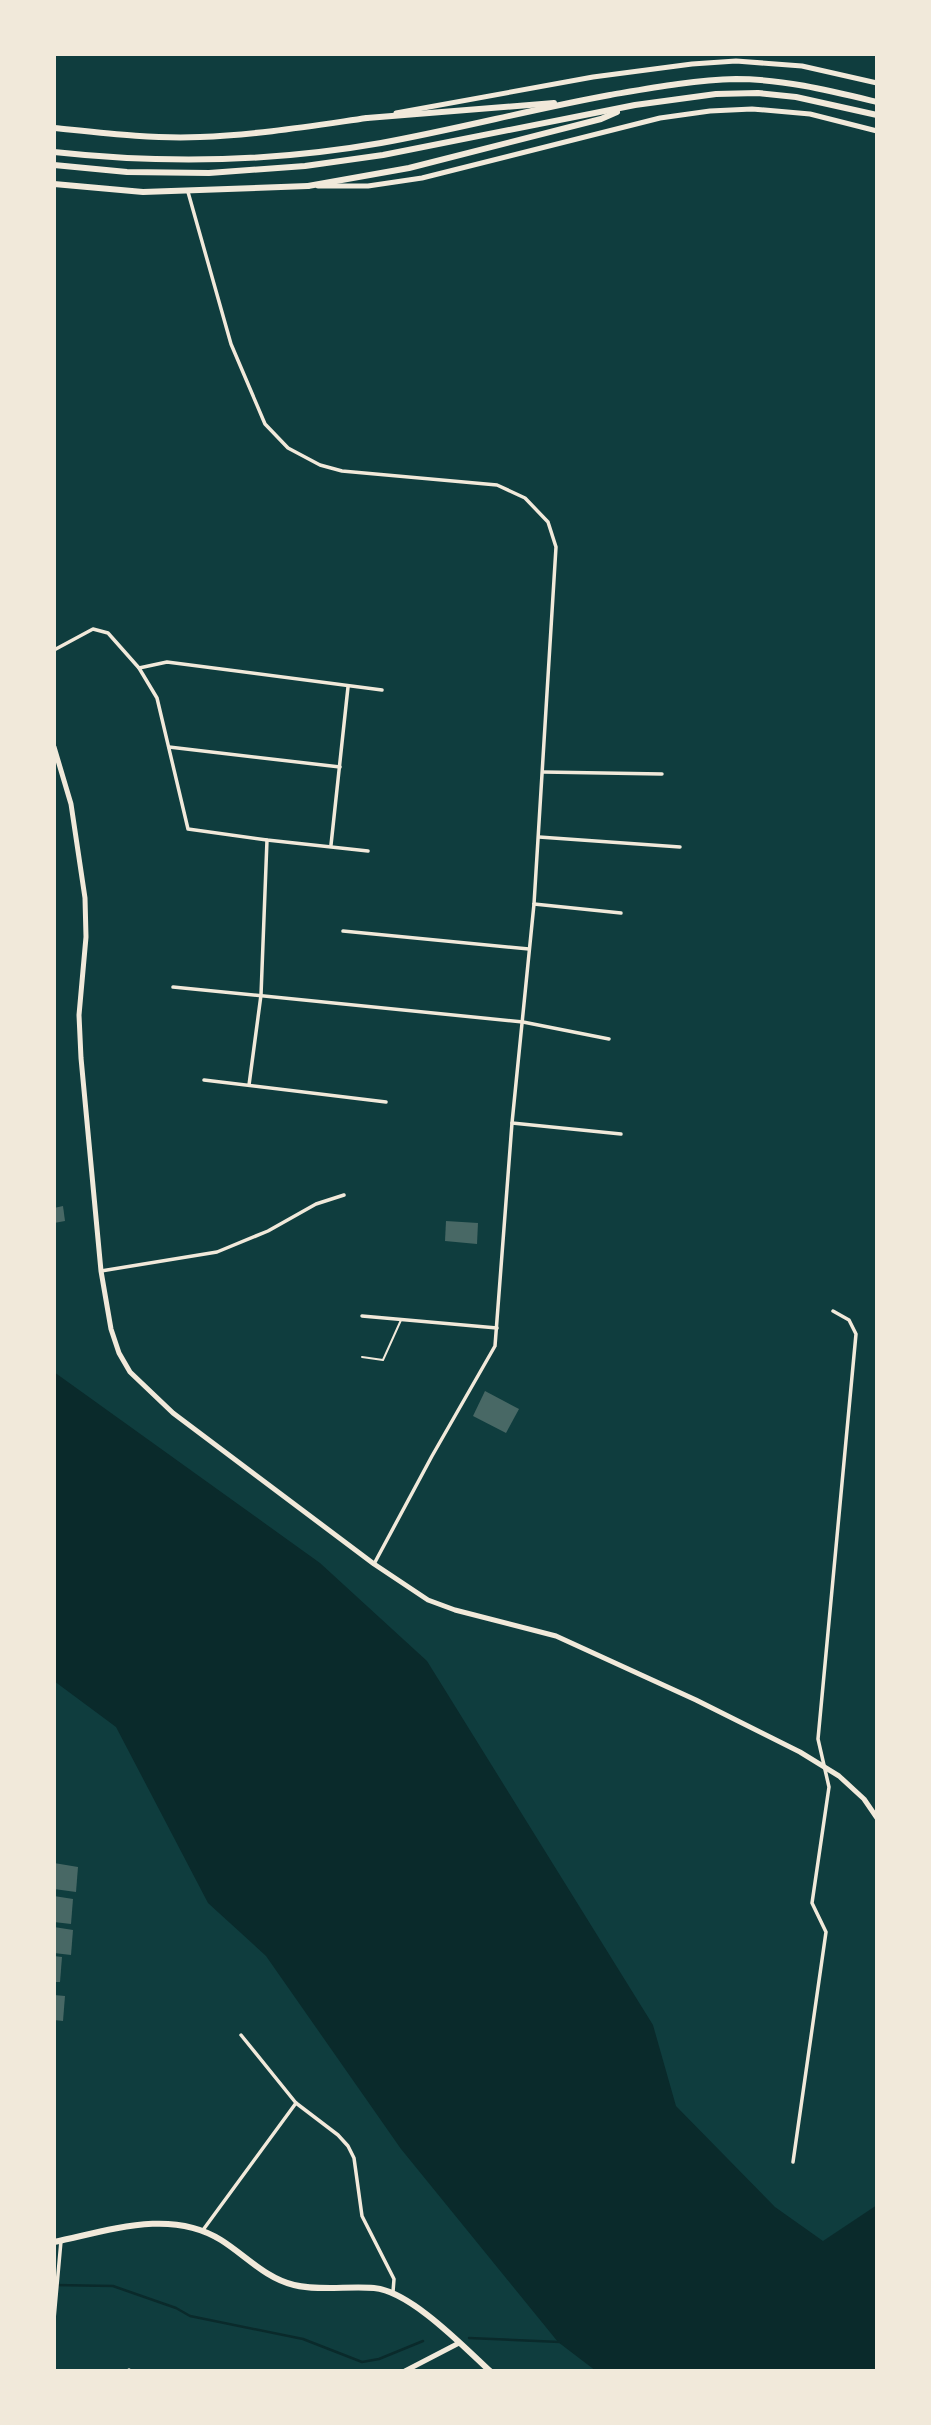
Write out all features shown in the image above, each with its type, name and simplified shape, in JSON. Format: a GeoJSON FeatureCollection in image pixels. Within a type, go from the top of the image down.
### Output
{"type":"FeatureCollection","features":[{"type":"Feature","properties":{"kind":"main road"},"geometry":{"type":"LineString","coordinates":[[54,152],[129,159],[209,160],[304,155],[381,143],[580,101],[692,82],[736,79],[800,85],[877,102]]}},
{"type":"Feature","properties":{"kind":"main road"},"geometry":{"type":"LineString","coordinates":[[54,165],[127,172],[195,173],[305,166],[383,155],[692,96],[758,93],[796,97],[877,115]]}},
{"type":"Feature","properties":{"kind":"main road"},"geometry":{"type":"LineString","coordinates":[[54,128],[138,136],[198,137],[275,131],[367,118],[580,101]]}},
{"type":"Feature","properties":{"kind":"main road"},"geometry":{"type":"LineString","coordinates":[[54,184],[131,191],[188,192],[308,186],[409,168],[601,119],[635,105]]}},
{"type":"Feature","properties":{"kind":"main road"},"geometry":{"type":"LineString","coordinates":[[58,2241],[162,2223],[203,2230],[272,2276],[292,2284],[318,2288],[375,2288],[393,2292],[409,2302],[490,2371]]}},
{"type":"Feature","properties":{"kind":"street"},"geometry":{"type":"LineString","coordinates":[[367,118],[593,77],[736,57],[802,66],[877,83]]}},
{"type":"Feature","properties":{"kind":"street"},"geometry":{"type":"LineString","coordinates":[[308,186],[369,186],[422,178],[660,118],[710,111],[752,109],[810,114],[877,131]]}},
{"type":"Feature","properties":{"kind":"street"},"geometry":{"type":"LineString","coordinates":[[188,192],[231,344],[265,424],[288,448],[320,465],[342,471],[497,485],[525,498],[548,522],[556,547],[534,904],[512,1123],[495,1346],[374,1564]]}},
{"type":"Feature","properties":{"kind":"street"},"geometry":{"type":"LineString","coordinates":[[54,650],[93,629],[108,633],[139,668],[157,698],[188,829],[368,850]]}},
{"type":"Feature","properties":{"kind":"street"},"geometry":{"type":"LineString","coordinates":[[139,668],[167,662],[382,690]]}},
{"type":"Feature","properties":{"kind":"street"},"geometry":{"type":"LineString","coordinates":[[331,846],[348,687]]}},
{"type":"Feature","properties":{"kind":"street"},"geometry":{"type":"LineString","coordinates":[[54,747],[71,804],[85,898],[86,937],[79,1015],[80,1047],[101,1271],[111,1329],[119,1353],[130,1373],[173,1413],[374,1564],[428,1600],[455,1610],[556,1636],[739,1721],[822,1765],[852,1787],[877,1818]]}},
{"type":"Feature","properties":{"kind":"street"},"geometry":{"type":"LineString","coordinates":[[169,747],[340,767]]}},
{"type":"Feature","properties":{"kind":"street"},"geometry":{"type":"LineString","coordinates":[[543,772],[663,774]]}},
{"type":"Feature","properties":{"kind":"street"},"geometry":{"type":"LineString","coordinates":[[538,837],[680,847]]}},
{"type":"Feature","properties":{"kind":"street"},"geometry":{"type":"LineString","coordinates":[[249,1086],[261,995],[267,840]]}},
{"type":"Feature","properties":{"kind":"street"},"geometry":{"type":"LineString","coordinates":[[534,904],[621,913]]}},
{"type":"Feature","properties":{"kind":"street"},"geometry":{"type":"LineString","coordinates":[[343,930],[529,949]]}},
{"type":"Feature","properties":{"kind":"street"},"geometry":{"type":"LineString","coordinates":[[173,986],[523,1022],[609,1039]]}},
{"type":"Feature","properties":{"kind":"street"},"geometry":{"type":"LineString","coordinates":[[204,1080],[386,1102]]}},
{"type":"Feature","properties":{"kind":"street"},"geometry":{"type":"LineString","coordinates":[[512,1123],[621,1133]]}},
{"type":"Feature","properties":{"kind":"street"},"geometry":{"type":"LineString","coordinates":[[101,1271],[217,1252],[268,1231],[316,1204],[344,1195]]}},
{"type":"Feature","properties":{"kind":"street"},"geometry":{"type":"LineString","coordinates":[[793,2162],[826,1932],[812,1903],[829,1787],[817,1739],[856,1334],[849,1320],[833,1311]]}},
{"type":"Feature","properties":{"kind":"street"},"geometry":{"type":"LineString","coordinates":[[362,1316],[497,1328]]}},
{"type":"Feature","properties":{"kind":"street"},"geometry":{"type":"LineString","coordinates":[[241,2035],[296,2104],[338,2135],[348,2146],[354,2158],[362,2216],[394,2279],[393,2292]]}},
{"type":"Feature","properties":{"kind":"street"},"geometry":{"type":"LineString","coordinates":[[203,2230],[296,2104]]}},
{"type":"Feature","properties":{"kind":"street"},"geometry":{"type":"LineString","coordinates":[[54,2319],[58,2241]]}},
{"type":"Feature","properties":{"kind":"street"},"geometry":{"type":"LineString","coordinates":[[405,2371],[459,2343]]}},
{"type":"Feature","properties":{"kind":"lane"},"geometry":{"type":"LineString","coordinates":[[362,1357],[383,1360],[401,1320]]}},
{"type":"Feature","properties":{"kind":"water"},"geometry":{"type":"Polygon","coordinates":[[[54,1372],[320,1563],[427,1661],[653,2025],[676,2106],[775,2207],[823,2241],[877,2205],[877,2371],[596,2371],[558,2342],[401,2149],[266,1956],[208,1903],[116,1727],[54,1681],[54,1372]]]}},
{"type":"Feature","properties":{"kind":"building"},"geometry":{"type":"Polygon","coordinates":[[[63,1206],[65,1221],[54,1223],[54,1208],[63,1206]]]}},
{"type":"Feature","properties":{"kind":"building"},"geometry":{"type":"Polygon","coordinates":[[[446,1221],[478,1223],[477,1244],[445,1241],[446,1221]]]}},
{"type":"Feature","properties":{"kind":"building"},"geometry":{"type":"Polygon","coordinates":[[[485,1391],[519,1409],[506,1433],[473,1416],[485,1391]]]}},
{"type":"Feature","properties":{"kind":"building"},"geometry":{"type":"Polygon","coordinates":[[[54,1863],[78,1867],[76,1892],[54,1889],[54,1863]]]}},
{"type":"Feature","properties":{"kind":"building"},"geometry":{"type":"Polygon","coordinates":[[[54,1896],[73,1899],[71,1924],[54,1922],[54,1896]]]}},
{"type":"Feature","properties":{"kind":"building"},"geometry":{"type":"Polygon","coordinates":[[[54,1927],[73,1930],[71,1955],[54,1953],[54,1927]]]}},
{"type":"Feature","properties":{"kind":"building"},"geometry":{"type":"Polygon","coordinates":[[[54,1956],[62,1957],[60,1982],[54,1982],[54,1956]]]}},
{"type":"Feature","properties":{"kind":"building"},"geometry":{"type":"Polygon","coordinates":[[[54,1995],[65,1996],[63,2021],[54,2020],[54,1995]]]}},
{"type":"Feature","properties":{"kind":"waterway"},"geometry":{"type":"LineString","coordinates":[[54,2285],[113,2286],[176,2308],[190,2316],[303,2339],[362,2362],[379,2359],[423,2341]]}},
{"type":"Feature","properties":{"kind":"waterway"},"geometry":{"type":"LineString","coordinates":[[469,2338],[560,2342]]}}]}
